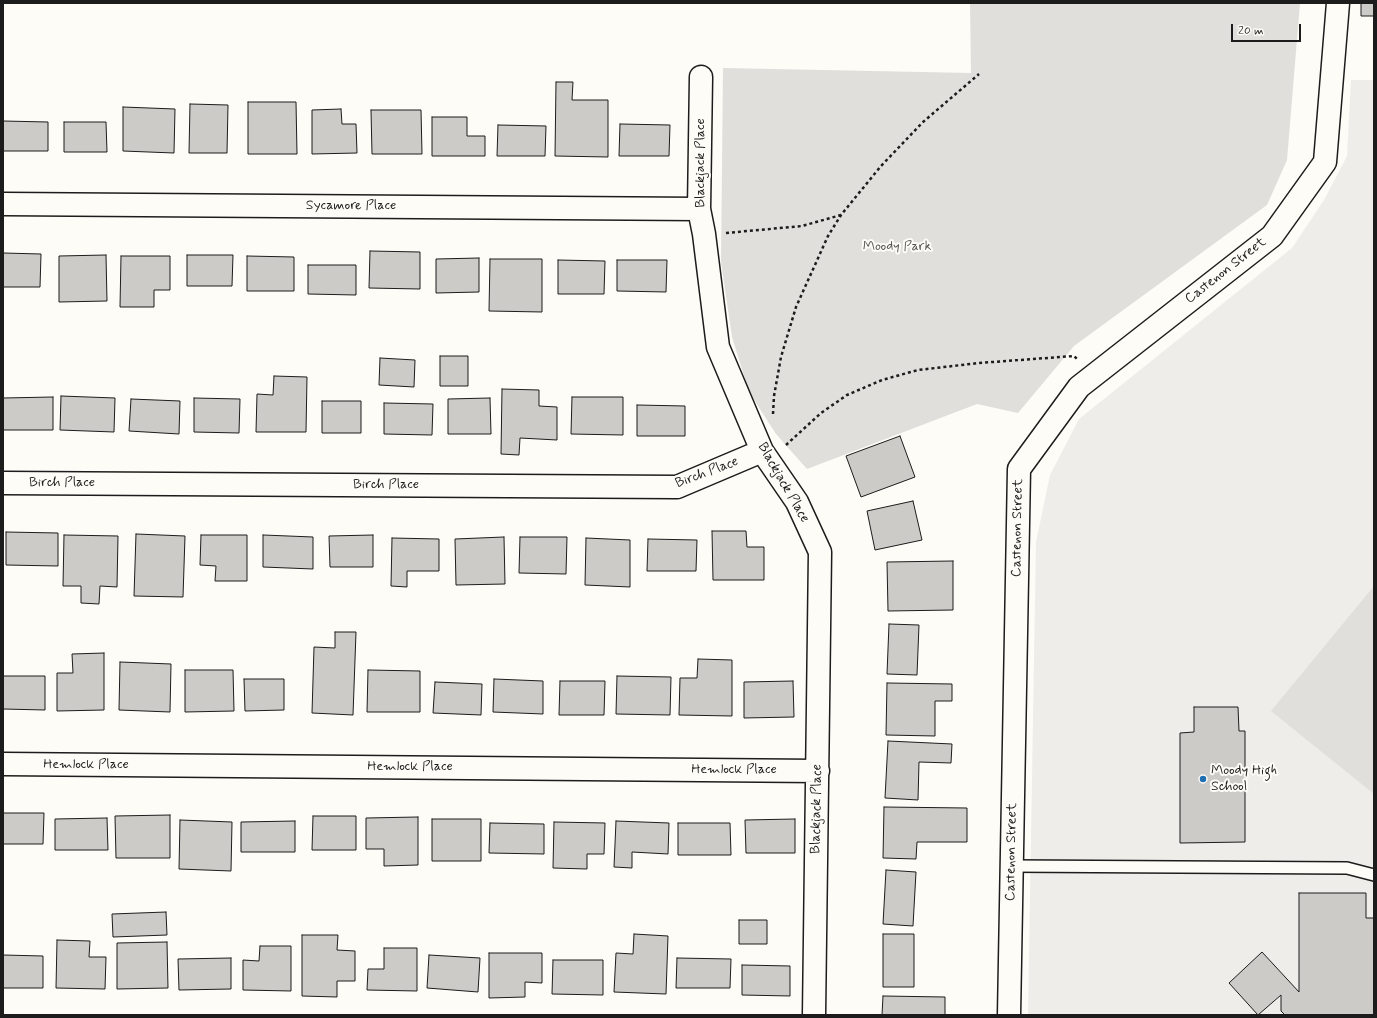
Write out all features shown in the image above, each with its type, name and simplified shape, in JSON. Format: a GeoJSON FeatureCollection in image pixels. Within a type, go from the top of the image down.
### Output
{"type":"FeatureCollection","features":[{"type":"Feature","properties":{"kind":"street","name":"Castenon Street"},"geometry":{"type":"LineString","coordinates":[[1009,1015],[1019,469],[1079,387],[1272,236],[1324,162],[1338,3]]}},
{"type":"Feature","properties":{"kind":"street","name":"Blackjack Place"},"geometry":{"type":"LineString","coordinates":[[701,77],[699,209],[704,234],[718,347],[762,451],[797,502],[820,552],[814,1015]]}},
{"type":"Feature","properties":{"kind":"street","name":"Sycamore Place"},"geometry":{"type":"LineString","coordinates":[[3,204],[699,209]]}},
{"type":"Feature","properties":{"kind":"street","name":"Birch Place"},"geometry":{"type":"LineString","coordinates":[[3,483],[677,487],[762,451]]}},
{"type":"Feature","properties":{"kind":"street","name":"Hemlock Place"},"geometry":{"type":"LineString","coordinates":[[3,764],[818,771]]}},
{"type":"Feature","properties":{"kind":"lane"},"geometry":{"type":"LineString","coordinates":[[1012,866],[1347,868],[1374,875]]}},
{"type":"Feature","properties":{"kind":"path"},"geometry":{"type":"LineString","coordinates":[[754,431],[772,423],[774,396],[781,357],[796,307],[828,236],[841,215],[881,166],[923,122],[979,74]]}},
{"type":"Feature","properties":{"kind":"path"},"geometry":{"type":"LineString","coordinates":[[704,234],[744,232],[802,226],[841,215]]}},
{"type":"Feature","properties":{"kind":"path"},"geometry":{"type":"LineString","coordinates":[[786,445],[821,414],[847,395],[882,380],[918,370],[979,363],[1074,356],[1095,374]]}},
{"type":"Feature","properties":{"kind":"shaded area","name":"Moody High School"},"geometry":{"type":"Polygon","coordinates":[[[1351,80],[1374,80],[1374,1015],[1028,1015],[1036,542],[1050,475],[1079,419],[1292,248],[1324,200],[1347,156],[1351,80]]]}},
{"type":"Feature","properties":{"kind":"green space","name":"Moody Park"},"geometry":{"type":"Polygon","coordinates":[[[970,3],[1300,3],[1287,160],[1267,205],[1074,346],[1018,413],[977,404],[807,469],[776,434],[749,392],[732,337],[721,262],[723,68],[971,73],[970,3]]]}},
{"type":"Feature","properties":{"kind":"green space"},"geometry":{"type":"Polygon","coordinates":[[[1374,586],[1374,794],[1271,711],[1374,586]]]}},
{"type":"Feature","properties":{"kind":"building"},"geometry":{"type":"Polygon","coordinates":[[[1361,3],[1374,3],[1374,16],[1361,16],[1361,3]]]}},
{"type":"Feature","properties":{"kind":"building"},"geometry":{"type":"Polygon","coordinates":[[[556,82],[573,82],[572,100],[608,100],[608,157],[555,156],[556,82]]]}},
{"type":"Feature","properties":{"kind":"building"},"geometry":{"type":"Polygon","coordinates":[[[248,102],[296,102],[297,154],[248,154],[248,102]]]}},
{"type":"Feature","properties":{"kind":"building"},"geometry":{"type":"Polygon","coordinates":[[[190,104],[228,105],[227,153],[189,153],[190,104]]]}},
{"type":"Feature","properties":{"kind":"building"},"geometry":{"type":"Polygon","coordinates":[[[123,107],[175,109],[174,153],[123,151],[123,107]]]}},
{"type":"Feature","properties":{"kind":"building"},"geometry":{"type":"Polygon","coordinates":[[[341,109],[342,124],[356,124],[357,153],[312,154],[312,110],[341,109]]]}},
{"type":"Feature","properties":{"kind":"building"},"geometry":{"type":"Polygon","coordinates":[[[371,110],[421,110],[422,154],[372,154],[371,110]]]}},
{"type":"Feature","properties":{"kind":"building"},"geometry":{"type":"Polygon","coordinates":[[[432,117],[467,117],[467,136],[485,136],[485,156],[432,156],[432,117]]]}},
{"type":"Feature","properties":{"kind":"building"},"geometry":{"type":"Polygon","coordinates":[[[3,121],[48,122],[48,151],[3,151],[3,121]]]}},
{"type":"Feature","properties":{"kind":"building"},"geometry":{"type":"Polygon","coordinates":[[[64,122],[106,122],[107,152],[64,152],[64,122]]]}},
{"type":"Feature","properties":{"kind":"building"},"geometry":{"type":"Polygon","coordinates":[[[620,124],[670,125],[669,156],[619,156],[620,124]]]}},
{"type":"Feature","properties":{"kind":"building"},"geometry":{"type":"Polygon","coordinates":[[[498,125],[546,126],[545,156],[497,156],[498,125]]]}},
{"type":"Feature","properties":{"kind":"building"},"geometry":{"type":"Polygon","coordinates":[[[370,251],[420,252],[420,289],[369,288],[370,251]]]}},
{"type":"Feature","properties":{"kind":"building"},"geometry":{"type":"Polygon","coordinates":[[[3,253],[41,254],[40,287],[3,287],[3,253]]]}},
{"type":"Feature","properties":{"kind":"building"},"geometry":{"type":"Polygon","coordinates":[[[106,255],[107,301],[59,302],[59,256],[106,255]]]}},
{"type":"Feature","properties":{"kind":"building"},"geometry":{"type":"Polygon","coordinates":[[[187,255],[233,255],[232,286],[187,286],[187,255]]]}},
{"type":"Feature","properties":{"kind":"building"},"geometry":{"type":"Polygon","coordinates":[[[121,256],[170,256],[170,290],[154,290],[154,307],[120,307],[121,256]]]}},
{"type":"Feature","properties":{"kind":"building"},"geometry":{"type":"Polygon","coordinates":[[[247,256],[294,257],[294,291],[247,291],[247,256]]]}},
{"type":"Feature","properties":{"kind":"building"},"geometry":{"type":"Polygon","coordinates":[[[479,258],[479,292],[436,293],[436,259],[479,258]]]}},
{"type":"Feature","properties":{"kind":"building"},"geometry":{"type":"Polygon","coordinates":[[[490,259],[542,259],[542,312],[489,311],[490,259]]]}},
{"type":"Feature","properties":{"kind":"building"},"geometry":{"type":"Polygon","coordinates":[[[558,260],[605,261],[604,294],[558,294],[558,260]]]}},
{"type":"Feature","properties":{"kind":"building"},"geometry":{"type":"Polygon","coordinates":[[[617,260],[667,260],[666,292],[617,291],[617,260]]]}},
{"type":"Feature","properties":{"kind":"building"},"geometry":{"type":"Polygon","coordinates":[[[308,265],[356,265],[356,295],[308,294],[308,265]]]}},
{"type":"Feature","properties":{"kind":"building"},"geometry":{"type":"Polygon","coordinates":[[[440,356],[468,356],[468,386],[440,386],[440,356]]]}},
{"type":"Feature","properties":{"kind":"building"},"geometry":{"type":"Polygon","coordinates":[[[380,358],[415,360],[414,387],[379,385],[380,358]]]}},
{"type":"Feature","properties":{"kind":"building"},"geometry":{"type":"Polygon","coordinates":[[[274,376],[307,377],[306,432],[256,432],[257,394],[273,395],[274,376]]]}},
{"type":"Feature","properties":{"kind":"building"},"geometry":{"type":"Polygon","coordinates":[[[502,389],[539,390],[539,406],[557,407],[557,440],[520,438],[519,455],[501,454],[502,389]]]}},
{"type":"Feature","properties":{"kind":"building"},"geometry":{"type":"Polygon","coordinates":[[[61,396],[115,398],[114,432],[60,430],[61,396]]]}},
{"type":"Feature","properties":{"kind":"building"},"geometry":{"type":"Polygon","coordinates":[[[53,397],[53,430],[3,430],[3,398],[53,397]]]}},
{"type":"Feature","properties":{"kind":"building"},"geometry":{"type":"Polygon","coordinates":[[[572,397],[623,397],[623,435],[571,434],[572,397]]]}},
{"type":"Feature","properties":{"kind":"building"},"geometry":{"type":"Polygon","coordinates":[[[194,398],[240,399],[239,433],[194,432],[194,398]]]}},
{"type":"Feature","properties":{"kind":"building"},"geometry":{"type":"Polygon","coordinates":[[[490,398],[491,434],[448,434],[448,399],[490,398]]]}},
{"type":"Feature","properties":{"kind":"building"},"geometry":{"type":"Polygon","coordinates":[[[131,399],[180,401],[179,434],[129,431],[131,399]]]}},
{"type":"Feature","properties":{"kind":"building"},"geometry":{"type":"Polygon","coordinates":[[[322,401],[361,401],[361,433],[322,433],[322,401]]]}},
{"type":"Feature","properties":{"kind":"building"},"geometry":{"type":"Polygon","coordinates":[[[384,403],[433,404],[432,435],[384,434],[384,403]]]}},
{"type":"Feature","properties":{"kind":"building"},"geometry":{"type":"Polygon","coordinates":[[[637,405],[685,406],[685,436],[637,436],[637,405]]]}},
{"type":"Feature","properties":{"kind":"building"},"geometry":{"type":"Polygon","coordinates":[[[900,436],[915,477],[861,497],[846,456],[900,436]]]}},
{"type":"Feature","properties":{"kind":"building"},"geometry":{"type":"Polygon","coordinates":[[[913,501],[922,540],[875,550],[867,511],[913,501]]]}},
{"type":"Feature","properties":{"kind":"building"},"geometry":{"type":"Polygon","coordinates":[[[712,531],[746,531],[747,547],[764,547],[764,580],[713,580],[712,531]]]}},
{"type":"Feature","properties":{"kind":"building"},"geometry":{"type":"Polygon","coordinates":[[[6,532],[58,533],[58,566],[6,565],[6,532]]]}},
{"type":"Feature","properties":{"kind":"building"},"geometry":{"type":"Polygon","coordinates":[[[136,534],[185,536],[183,597],[134,596],[136,534]]]}},
{"type":"Feature","properties":{"kind":"building"},"geometry":{"type":"Polygon","coordinates":[[[64,535],[118,536],[117,587],[100,586],[99,604],[81,603],[81,586],[63,586],[64,535]]]}},
{"type":"Feature","properties":{"kind":"building"},"geometry":{"type":"Polygon","coordinates":[[[201,535],[247,535],[247,581],[215,581],[216,566],[200,565],[201,535]]]}},
{"type":"Feature","properties":{"kind":"building"},"geometry":{"type":"Polygon","coordinates":[[[263,535],[313,537],[313,569],[263,567],[263,535]]]}},
{"type":"Feature","properties":{"kind":"building"},"geometry":{"type":"Polygon","coordinates":[[[373,535],[373,567],[330,567],[329,536],[373,535]]]}},
{"type":"Feature","properties":{"kind":"building"},"geometry":{"type":"Polygon","coordinates":[[[504,537],[505,584],[456,585],[455,539],[504,537]]]}},
{"type":"Feature","properties":{"kind":"building"},"geometry":{"type":"Polygon","coordinates":[[[520,537],[567,537],[566,574],[519,573],[520,537]]]}},
{"type":"Feature","properties":{"kind":"building"},"geometry":{"type":"Polygon","coordinates":[[[392,538],[439,539],[439,571],[407,571],[407,587],[391,586],[392,538]]]}},
{"type":"Feature","properties":{"kind":"building"},"geometry":{"type":"Polygon","coordinates":[[[586,538],[630,540],[630,587],[585,585],[586,538]]]}},
{"type":"Feature","properties":{"kind":"building"},"geometry":{"type":"Polygon","coordinates":[[[648,539],[697,540],[696,571],[647,571],[648,539]]]}},
{"type":"Feature","properties":{"kind":"building"},"geometry":{"type":"Polygon","coordinates":[[[953,561],[953,610],[888,611],[887,562],[953,561]]]}},
{"type":"Feature","properties":{"kind":"building"},"geometry":{"type":"Polygon","coordinates":[[[889,624],[919,625],[917,675],[887,674],[889,624]]]}},
{"type":"Feature","properties":{"kind":"building"},"geometry":{"type":"Polygon","coordinates":[[[335,632],[356,632],[353,715],[312,713],[314,647],[335,648],[335,632]]]}},
{"type":"Feature","properties":{"kind":"building"},"geometry":{"type":"Polygon","coordinates":[[[104,653],[104,710],[57,711],[57,673],[73,673],[72,654],[104,653]]]}},
{"type":"Feature","properties":{"kind":"building"},"geometry":{"type":"Polygon","coordinates":[[[698,659],[732,660],[732,716],[679,715],[680,678],[697,678],[698,659]]]}},
{"type":"Feature","properties":{"kind":"building"},"geometry":{"type":"Polygon","coordinates":[[[120,662],[171,664],[170,712],[119,710],[120,662]]]}},
{"type":"Feature","properties":{"kind":"building"},"geometry":{"type":"Polygon","coordinates":[[[185,670],[233,670],[234,711],[185,712],[185,670]]]}},
{"type":"Feature","properties":{"kind":"building"},"geometry":{"type":"Polygon","coordinates":[[[368,670],[420,671],[420,712],[367,712],[368,670]]]}},
{"type":"Feature","properties":{"kind":"building"},"geometry":{"type":"Polygon","coordinates":[[[3,676],[45,676],[45,710],[3,709],[3,676]]]}},
{"type":"Feature","properties":{"kind":"building"},"geometry":{"type":"Polygon","coordinates":[[[617,676],[671,677],[670,715],[616,714],[617,676]]]}},
{"type":"Feature","properties":{"kind":"building"},"geometry":{"type":"Polygon","coordinates":[[[244,679],[284,679],[284,710],[245,711],[244,679]]]}},
{"type":"Feature","properties":{"kind":"building"},"geometry":{"type":"Polygon","coordinates":[[[494,679],[543,681],[543,714],[493,712],[494,679]]]}},
{"type":"Feature","properties":{"kind":"building"},"geometry":{"type":"Polygon","coordinates":[[[560,681],[605,681],[604,715],[559,715],[560,681]]]}},
{"type":"Feature","properties":{"kind":"building"},"geometry":{"type":"Polygon","coordinates":[[[793,681],[794,717],[744,718],[744,682],[793,681]]]}},
{"type":"Feature","properties":{"kind":"building"},"geometry":{"type":"Polygon","coordinates":[[[435,682],[482,684],[481,715],[433,713],[435,682]]]}},
{"type":"Feature","properties":{"kind":"building"},"geometry":{"type":"Polygon","coordinates":[[[887,683],[952,684],[952,701],[935,701],[935,736],[886,735],[887,683]]]}},
{"type":"Feature","properties":{"kind":"building"},"geometry":{"type":"Polygon","coordinates":[[[1194,707],[1238,707],[1239,731],[1245,731],[1245,842],[1180,843],[1180,733],[1194,732],[1194,707]]]}},
{"type":"Feature","properties":{"kind":"building"},"geometry":{"type":"Polygon","coordinates":[[[888,741],[952,744],[951,763],[919,762],[918,800],[885,798],[888,741]]]}},
{"type":"Feature","properties":{"kind":"building"},"geometry":{"type":"Polygon","coordinates":[[[884,807],[967,808],[967,842],[917,842],[916,859],[883,858],[884,807]]]}},
{"type":"Feature","properties":{"kind":"building"},"geometry":{"type":"Polygon","coordinates":[[[3,813],[44,813],[43,844],[3,844],[3,813]]]}},
{"type":"Feature","properties":{"kind":"building"},"geometry":{"type":"Polygon","coordinates":[[[170,815],[170,858],[116,858],[115,816],[170,815]]]}},
{"type":"Feature","properties":{"kind":"building"},"geometry":{"type":"Polygon","coordinates":[[[313,816],[356,816],[356,850],[312,850],[313,816]]]}},
{"type":"Feature","properties":{"kind":"building"},"geometry":{"type":"Polygon","coordinates":[[[418,817],[418,865],[384,866],[384,849],[366,849],[366,818],[418,817]]]}},
{"type":"Feature","properties":{"kind":"building"},"geometry":{"type":"Polygon","coordinates":[[[107,818],[108,850],[55,850],[55,819],[107,818]]]}},
{"type":"Feature","properties":{"kind":"building"},"geometry":{"type":"Polygon","coordinates":[[[432,819],[481,819],[481,861],[432,861],[432,819]]]}},
{"type":"Feature","properties":{"kind":"building"},"geometry":{"type":"Polygon","coordinates":[[[795,819],[795,853],[746,853],[745,820],[795,819]]]}},
{"type":"Feature","properties":{"kind":"building"},"geometry":{"type":"Polygon","coordinates":[[[180,820],[232,822],[231,871],[179,869],[180,820]]]}},
{"type":"Feature","properties":{"kind":"building"},"geometry":{"type":"Polygon","coordinates":[[[295,821],[295,852],[241,852],[241,822],[295,821]]]}},
{"type":"Feature","properties":{"kind":"building"},"geometry":{"type":"Polygon","coordinates":[[[616,821],[669,823],[668,854],[632,852],[632,868],[614,867],[616,821]]]}},
{"type":"Feature","properties":{"kind":"building"},"geometry":{"type":"Polygon","coordinates":[[[554,822],[605,823],[604,854],[587,854],[587,869],[553,868],[554,822]]]}},
{"type":"Feature","properties":{"kind":"building"},"geometry":{"type":"Polygon","coordinates":[[[490,823],[544,824],[544,854],[489,853],[490,823]]]}},
{"type":"Feature","properties":{"kind":"building"},"geometry":{"type":"Polygon","coordinates":[[[678,823],[730,823],[731,855],[678,855],[678,823]]]}},
{"type":"Feature","properties":{"kind":"building"},"geometry":{"type":"Polygon","coordinates":[[[886,870],[916,872],[913,926],[883,924],[886,870]]]}},
{"type":"Feature","properties":{"kind":"building"},"geometry":{"type":"Polygon","coordinates":[[[1299,893],[1366,893],[1366,918],[1374,918],[1374,1015],[1285,1015],[1281,1011],[1281,995],[1258,1015],[1229,983],[1262,952],[1299,992],[1299,893]]]}},
{"type":"Feature","properties":{"kind":"building"},"geometry":{"type":"Polygon","coordinates":[[[166,912],[167,935],[113,937],[112,914],[166,912]]]}},
{"type":"Feature","properties":{"kind":"building"},"geometry":{"type":"Polygon","coordinates":[[[739,920],[767,920],[767,944],[739,944],[739,920]]]}},
{"type":"Feature","properties":{"kind":"building"},"geometry":{"type":"Polygon","coordinates":[[[634,934],[668,936],[666,994],[614,992],[616,953],[633,954],[634,934]]]}},
{"type":"Feature","properties":{"kind":"building"},"geometry":{"type":"Polygon","coordinates":[[[883,934],[914,934],[914,987],[883,987],[883,934]]]}},
{"type":"Feature","properties":{"kind":"building"},"geometry":{"type":"Polygon","coordinates":[[[302,935],[338,935],[337,950],[355,951],[355,981],[337,981],[337,997],[302,996],[302,935]]]}},
{"type":"Feature","properties":{"kind":"building"},"geometry":{"type":"Polygon","coordinates":[[[57,940],[90,941],[89,957],[106,957],[105,989],[56,988],[57,940]]]}},
{"type":"Feature","properties":{"kind":"building"},"geometry":{"type":"Polygon","coordinates":[[[167,942],[168,988],[117,989],[117,943],[167,942]]]}},
{"type":"Feature","properties":{"kind":"building"},"geometry":{"type":"Polygon","coordinates":[[[260,946],[291,946],[291,991],[243,990],[243,960],[259,961],[260,946]]]}},
{"type":"Feature","properties":{"kind":"building"},"geometry":{"type":"Polygon","coordinates":[[[384,948],[417,948],[417,991],[367,990],[368,969],[384,969],[384,948]]]}},
{"type":"Feature","properties":{"kind":"building"},"geometry":{"type":"Polygon","coordinates":[[[489,953],[542,953],[542,983],[525,982],[525,997],[489,998],[489,953]]]}},
{"type":"Feature","properties":{"kind":"building"},"geometry":{"type":"Polygon","coordinates":[[[3,955],[43,956],[43,988],[3,988],[3,955]]]}},
{"type":"Feature","properties":{"kind":"building"},"geometry":{"type":"Polygon","coordinates":[[[429,955],[480,958],[478,992],[427,988],[429,955]]]}},
{"type":"Feature","properties":{"kind":"building"},"geometry":{"type":"Polygon","coordinates":[[[231,958],[231,989],[179,990],[178,959],[231,958]]]}},
{"type":"Feature","properties":{"kind":"building"},"geometry":{"type":"Polygon","coordinates":[[[677,958],[731,959],[730,988],[676,988],[677,958]]]}},
{"type":"Feature","properties":{"kind":"building"},"geometry":{"type":"Polygon","coordinates":[[[553,960],[603,960],[603,995],[552,994],[553,960]]]}},
{"type":"Feature","properties":{"kind":"building"},"geometry":{"type":"Polygon","coordinates":[[[742,965],[790,966],[790,996],[742,995],[742,965]]]}},
{"type":"Feature","properties":{"kind":"building"},"geometry":{"type":"Polygon","coordinates":[[[883,996],[945,997],[945,1015],[882,1015],[883,996]]]}},
{"type":"Feature","properties":{"kind":"place","name":"Moody High School"},"geometry":{"type":"Point","coordinates":[1203,779]}}]}
